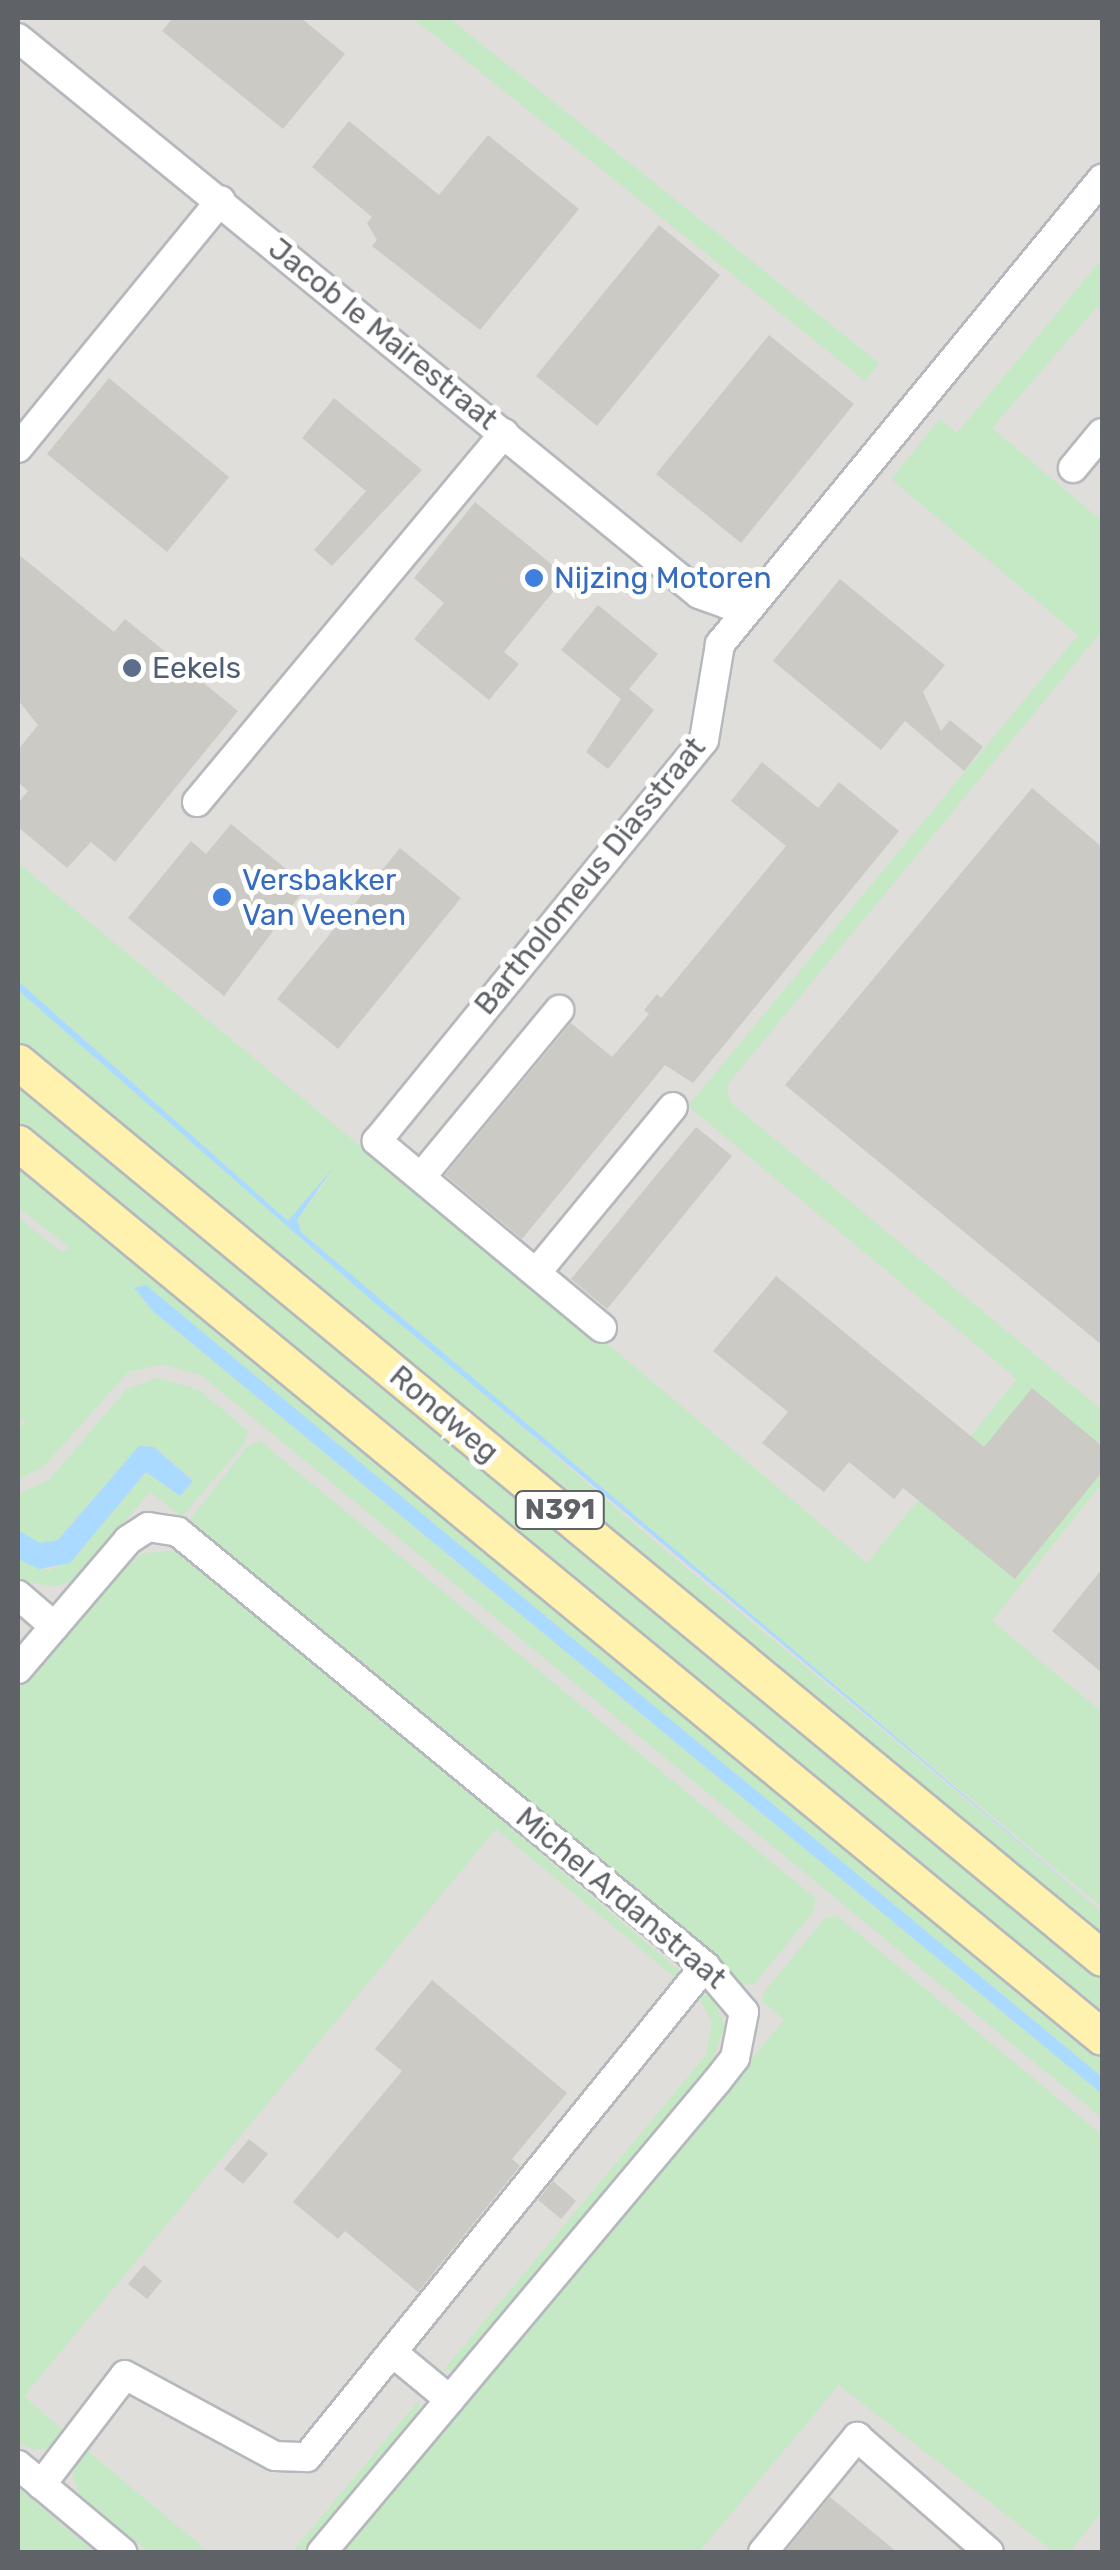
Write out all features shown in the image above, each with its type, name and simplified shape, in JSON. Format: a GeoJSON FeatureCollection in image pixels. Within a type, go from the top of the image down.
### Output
{"type":"FeatureCollection","features":[{"type":"Feature","properties":{"kind":"main road","name":"Rondweg"},"geometry":{"type":"LineString","coordinates":[[18,1062],[1102,1958]]}},
{"type":"Feature","properties":{"kind":"main road","name":"Rondweg"},"geometry":{"type":"LineString","coordinates":[[18,1142],[1102,2037]]}},
{"type":"Feature","properties":{"kind":"street","name":"Jacob le Mairestraat"},"geometry":{"type":"LineString","coordinates":[[18,38],[699,594],[726,604],[758,596]]}},
{"type":"Feature","properties":{"kind":"street","name":"Bartholomeus Diasstraat"},"geometry":{"type":"LineString","coordinates":[[602,1328],[377,1141],[704,740],[720,644],[1102,179]]}},
{"type":"Feature","properties":{"kind":"street"},"geometry":{"type":"LineString","coordinates":[[18,448],[221,200]]}},
{"type":"Feature","properties":{"kind":"street"},"geometry":{"type":"LineString","coordinates":[[198,802],[504,433]]}},
{"type":"Feature","properties":{"kind":"street"},"geometry":{"type":"LineString","coordinates":[[1073,468],[1102,434]]}},
{"type":"Feature","properties":{"kind":"street","name":"Bartholomeus Diasstraat"},"geometry":{"type":"LineString","coordinates":[[421,1178],[560,1010]]}},
{"type":"Feature","properties":{"kind":"street"},"geometry":{"type":"LineString","coordinates":[[536,1273],[674,1106]]}},
{"type":"Feature","properties":{"kind":"street","name":"Michel Ardanstraat"},"geometry":{"type":"LineString","coordinates":[[18,1669],[128,1540],[164,1526],[186,1536],[705,1966],[744,2012],[735,2058],[322,2552]]}},
{"type":"Feature","properties":{"kind":"street"},"geometry":{"type":"LineString","coordinates":[[18,1595],[54,1626]]}},
{"type":"Feature","properties":{"kind":"street"},"geometry":{"type":"LineString","coordinates":[[40,2484],[125,2375],[275,2456],[306,2457],[705,1966]]}},
{"type":"Feature","properties":{"kind":"street"},"geometry":{"type":"LineString","coordinates":[[392,2352],[450,2400]]}},
{"type":"Feature","properties":{"kind":"street"},"geometry":{"type":"LineString","coordinates":[[763,2552],[857,2437],[989,2552]]}},
{"type":"Feature","properties":{"kind":"street"},"geometry":{"type":"LineString","coordinates":[[18,2465],[122,2552]]}},
{"type":"Feature","properties":{"kind":"shaded area"},"geometry":{"type":"Polygon","coordinates":[[[18,18],[1102,18],[1102,2552],[18,2552],[18,18]]]}},
{"type":"Feature","properties":{"kind":"green space"},"geometry":{"type":"Polygon","coordinates":[[[413,18],[449,18],[879,363],[865,381],[413,18]]]}},
{"type":"Feature","properties":{"kind":"green space"},"geometry":{"type":"Polygon","coordinates":[[[1102,259],[1102,310],[1097,307],[992,428],[1102,521],[1102,631],[727,1085],[730,1102],[1102,1410],[1102,1483],[992,1621],[1102,1712],[1102,1907],[640,1525],[301,1232],[297,1220],[334,1170],[288,1221],[18,981],[18,863],[359,1145],[364,1138],[867,1563],[1017,1379],[688,1106],[1078,635],[891,479],[940,419],[957,433],[1102,259]]]}},
{"type":"Feature","properties":{"kind":"green space"},"geometry":{"type":"Polygon","coordinates":[[[18,990],[668,1553],[1102,1912],[1102,1938],[18,1043],[18,990]]]}},
{"type":"Feature","properties":{"kind":"green space"},"geometry":{"type":"Polygon","coordinates":[[[18,1082],[1102,1977],[1102,2020],[18,1122],[18,1082]]]}},
{"type":"Feature","properties":{"kind":"green space"},"geometry":{"type":"Polygon","coordinates":[[[18,1162],[1102,2059],[1102,2077],[146,1286],[138,1286],[154,1312],[1102,2094],[1102,2118],[201,1375],[162,1364],[128,1372],[44,1466],[18,1480],[18,1431],[27,1418],[18,1422],[18,1217],[61,1252],[70,1248],[18,1207],[18,1162]]]}},
{"type":"Feature","properties":{"kind":"green space"},"geometry":{"type":"Polygon","coordinates":[[[158,1378],[199,1390],[248,1431],[244,1444],[182,1517],[150,1492],[75,1579],[55,1587],[18,1580],[18,1559],[49,1570],[75,1558],[146,1472],[179,1496],[193,1480],[155,1448],[139,1446],[58,1540],[40,1543],[18,1530],[18,1494],[49,1480],[127,1389],[158,1378]]]}},
{"type":"Feature","properties":{"kind":"green space"},"geometry":{"type":"Polygon","coordinates":[[[260,1441],[815,1898],[814,1911],[754,1984],[743,1985],[188,1522],[247,1447],[260,1441]]]}},
{"type":"Feature","properties":{"kind":"green space"},"geometry":{"type":"Polygon","coordinates":[[[172,1551],[188,1555],[681,1972],[678,1980],[496,1829],[24,2396],[66,2433],[50,2448],[35,2450],[18,2443],[18,1690],[120,1567],[144,1553],[172,1551]]]}},
{"type":"Feature","properties":{"kind":"green space"},"geometry":{"type":"Polygon","coordinates":[[[837,1916],[1102,2135],[1102,2513],[1069,2552],[1054,2552],[839,2385],[699,2552],[340,2552],[784,2020],[762,2001],[765,1991],[826,1917],[837,1916]]]}},
{"type":"Feature","properties":{"kind":"green space"},"geometry":{"type":"Polygon","coordinates":[[[711,1995],[725,2025],[710,2069],[461,2368],[443,2371],[706,2055],[712,2022],[698,1996],[711,1995]]]}},
{"type":"Feature","properties":{"kind":"green space"},"geometry":{"type":"Polygon","coordinates":[[[419,2400],[419,2418],[307,2552],[292,2552],[419,2400]]]}},
{"type":"Feature","properties":{"kind":"green space"},"geometry":{"type":"Polygon","coordinates":[[[84,2448],[209,2552],[149,2552],[80,2495],[72,2475],[84,2448]]]}},
{"type":"Feature","properties":{"kind":"green space"},"geometry":{"type":"Polygon","coordinates":[[[18,2488],[95,2552],[18,2552],[18,2488]]]}},
{"type":"Feature","properties":{"kind":"water"},"geometry":{"type":"Polygon","coordinates":[[[18,981],[288,1221],[333,1168],[297,1220],[301,1232],[1102,1912],[369,1298],[18,990],[18,981]]]}},
{"type":"Feature","properties":{"kind":"water"},"geometry":{"type":"Polygon","coordinates":[[[146,1285],[1102,2077],[1102,2094],[154,1312],[134,1288],[146,1285]]]}},
{"type":"Feature","properties":{"kind":"water"},"geometry":{"type":"Polygon","coordinates":[[[139,1446],[154,1447],[193,1481],[180,1496],[146,1472],[70,1563],[39,1569],[18,1559],[18,1530],[40,1543],[58,1540],[139,1446]]]}},
{"type":"Feature","properties":{"kind":"building"},"geometry":{"type":"Polygon","coordinates":[[[173,18],[301,18],[345,54],[283,129],[162,31],[173,18]]]}},
{"type":"Feature","properties":{"kind":"building"},"geometry":{"type":"Polygon","coordinates":[[[349,121],[439,195],[488,135],[579,209],[480,330],[372,246],[377,240],[367,223],[372,217],[312,167],[349,121]]]}},
{"type":"Feature","properties":{"kind":"building"},"geometry":{"type":"Polygon","coordinates":[[[659,225],[720,275],[597,426],[536,376],[659,225]]]}},
{"type":"Feature","properties":{"kind":"building"},"geometry":{"type":"Polygon","coordinates":[[[769,335],[854,404],[741,543],[656,474],[769,335]]]}},
{"type":"Feature","properties":{"kind":"building"},"geometry":{"type":"Polygon","coordinates":[[[109,378],[229,477],[167,552],[47,454],[109,378]]]}},
{"type":"Feature","properties":{"kind":"building"},"geometry":{"type":"Polygon","coordinates":[[[334,398],[422,470],[332,566],[314,550],[366,491],[302,438],[334,398]]]}},
{"type":"Feature","properties":{"kind":"building"},"geometry":{"type":"Polygon","coordinates":[[[475,502],[566,576],[504,652],[519,664],[489,700],[414,639],[444,603],[414,578],[475,502]]]}},
{"type":"Feature","properties":{"kind":"building"},"geometry":{"type":"Polygon","coordinates":[[[18,554],[114,632],[125,619],[238,711],[115,862],[91,842],[67,868],[18,827],[18,803],[28,791],[18,782],[18,750],[38,725],[18,700],[18,554]]]}},
{"type":"Feature","properties":{"kind":"building"},"geometry":{"type":"Polygon","coordinates":[[[840,579],[945,665],[923,692],[941,731],[950,720],[983,747],[964,771],[905,721],[881,750],[773,661],[840,579]]]}},
{"type":"Feature","properties":{"kind":"building"},"geometry":{"type":"Polygon","coordinates":[[[598,605],[658,654],[629,689],[654,710],[608,769],[586,752],[621,699],[561,650],[598,605]]]}},
{"type":"Feature","properties":{"kind":"building"},"geometry":{"type":"Polygon","coordinates":[[[762,762],[818,808],[839,782],[899,831],[693,1083],[665,1065],[522,1239],[445,1175],[571,1023],[612,1057],[649,1014],[644,1010],[657,994],[661,998],[786,846],[731,801],[762,762]]]}},
{"type":"Feature","properties":{"kind":"building"},"geometry":{"type":"Polygon","coordinates":[[[1032,788],[1102,847],[1102,1345],[785,1085],[1032,788]]]}},
{"type":"Feature","properties":{"kind":"building"},"geometry":{"type":"Polygon","coordinates":[[[231,824],[307,886],[224,996],[128,918],[191,841],[206,854],[231,824]]]}},
{"type":"Feature","properties":{"kind":"building"},"geometry":{"type":"Polygon","coordinates":[[[400,848],[461,898],[338,1049],[277,999],[400,848]]]}},
{"type":"Feature","properties":{"kind":"building"},"geometry":{"type":"Polygon","coordinates":[[[696,1127],[732,1156],[607,1309],[571,1279],[696,1127]]]}},
{"type":"Feature","properties":{"kind":"building"},"geometry":{"type":"Polygon","coordinates":[[[776,1276],[984,1447],[1032,1388],[1102,1446],[1102,1472],[1015,1579],[903,1488],[894,1499],[849,1462],[824,1492],[762,1443],[788,1412],[713,1351],[776,1276]]]}},
{"type":"Feature","properties":{"kind":"building"},"geometry":{"type":"Polygon","coordinates":[[[1102,1569],[1102,1673],[1052,1631],[1102,1569]]]}},
{"type":"Feature","properties":{"kind":"building"},"geometry":{"type":"Polygon","coordinates":[[[432,1980],[567,2093],[512,2159],[520,2166],[418,2292],[345,2231],[338,2239],[293,2202],[402,2071],[375,2049],[432,1980]]]}},
{"type":"Feature","properties":{"kind":"building"},"geometry":{"type":"Polygon","coordinates":[[[249,2139],[268,2154],[243,2184],[224,2169],[249,2139]]]}},
{"type":"Feature","properties":{"kind":"building"},"geometry":{"type":"Polygon","coordinates":[[[553,2181],[576,2201],[561,2219],[538,2200],[553,2181]]]}},
{"type":"Feature","properties":{"kind":"building"},"geometry":{"type":"Polygon","coordinates":[[[144,2265],[162,2281],[147,2299],[128,2284],[144,2265]]]}},
{"type":"Feature","properties":{"kind":"building"},"geometry":{"type":"Polygon","coordinates":[[[830,2497],[897,2552],[785,2552],[830,2497]]]}},
{"type":"Feature","properties":{"kind":"place","name":"Nijzing Motoren"},"geometry":{"type":"Point","coordinates":[534,578]}},
{"type":"Feature","properties":{"kind":"place","name":"Eekels"},"geometry":{"type":"Point","coordinates":[132,668]}},
{"type":"Feature","properties":{"kind":"place","name":"Versbakker Van Veenen"},"geometry":{"type":"Point","coordinates":[222,897]}}]}
